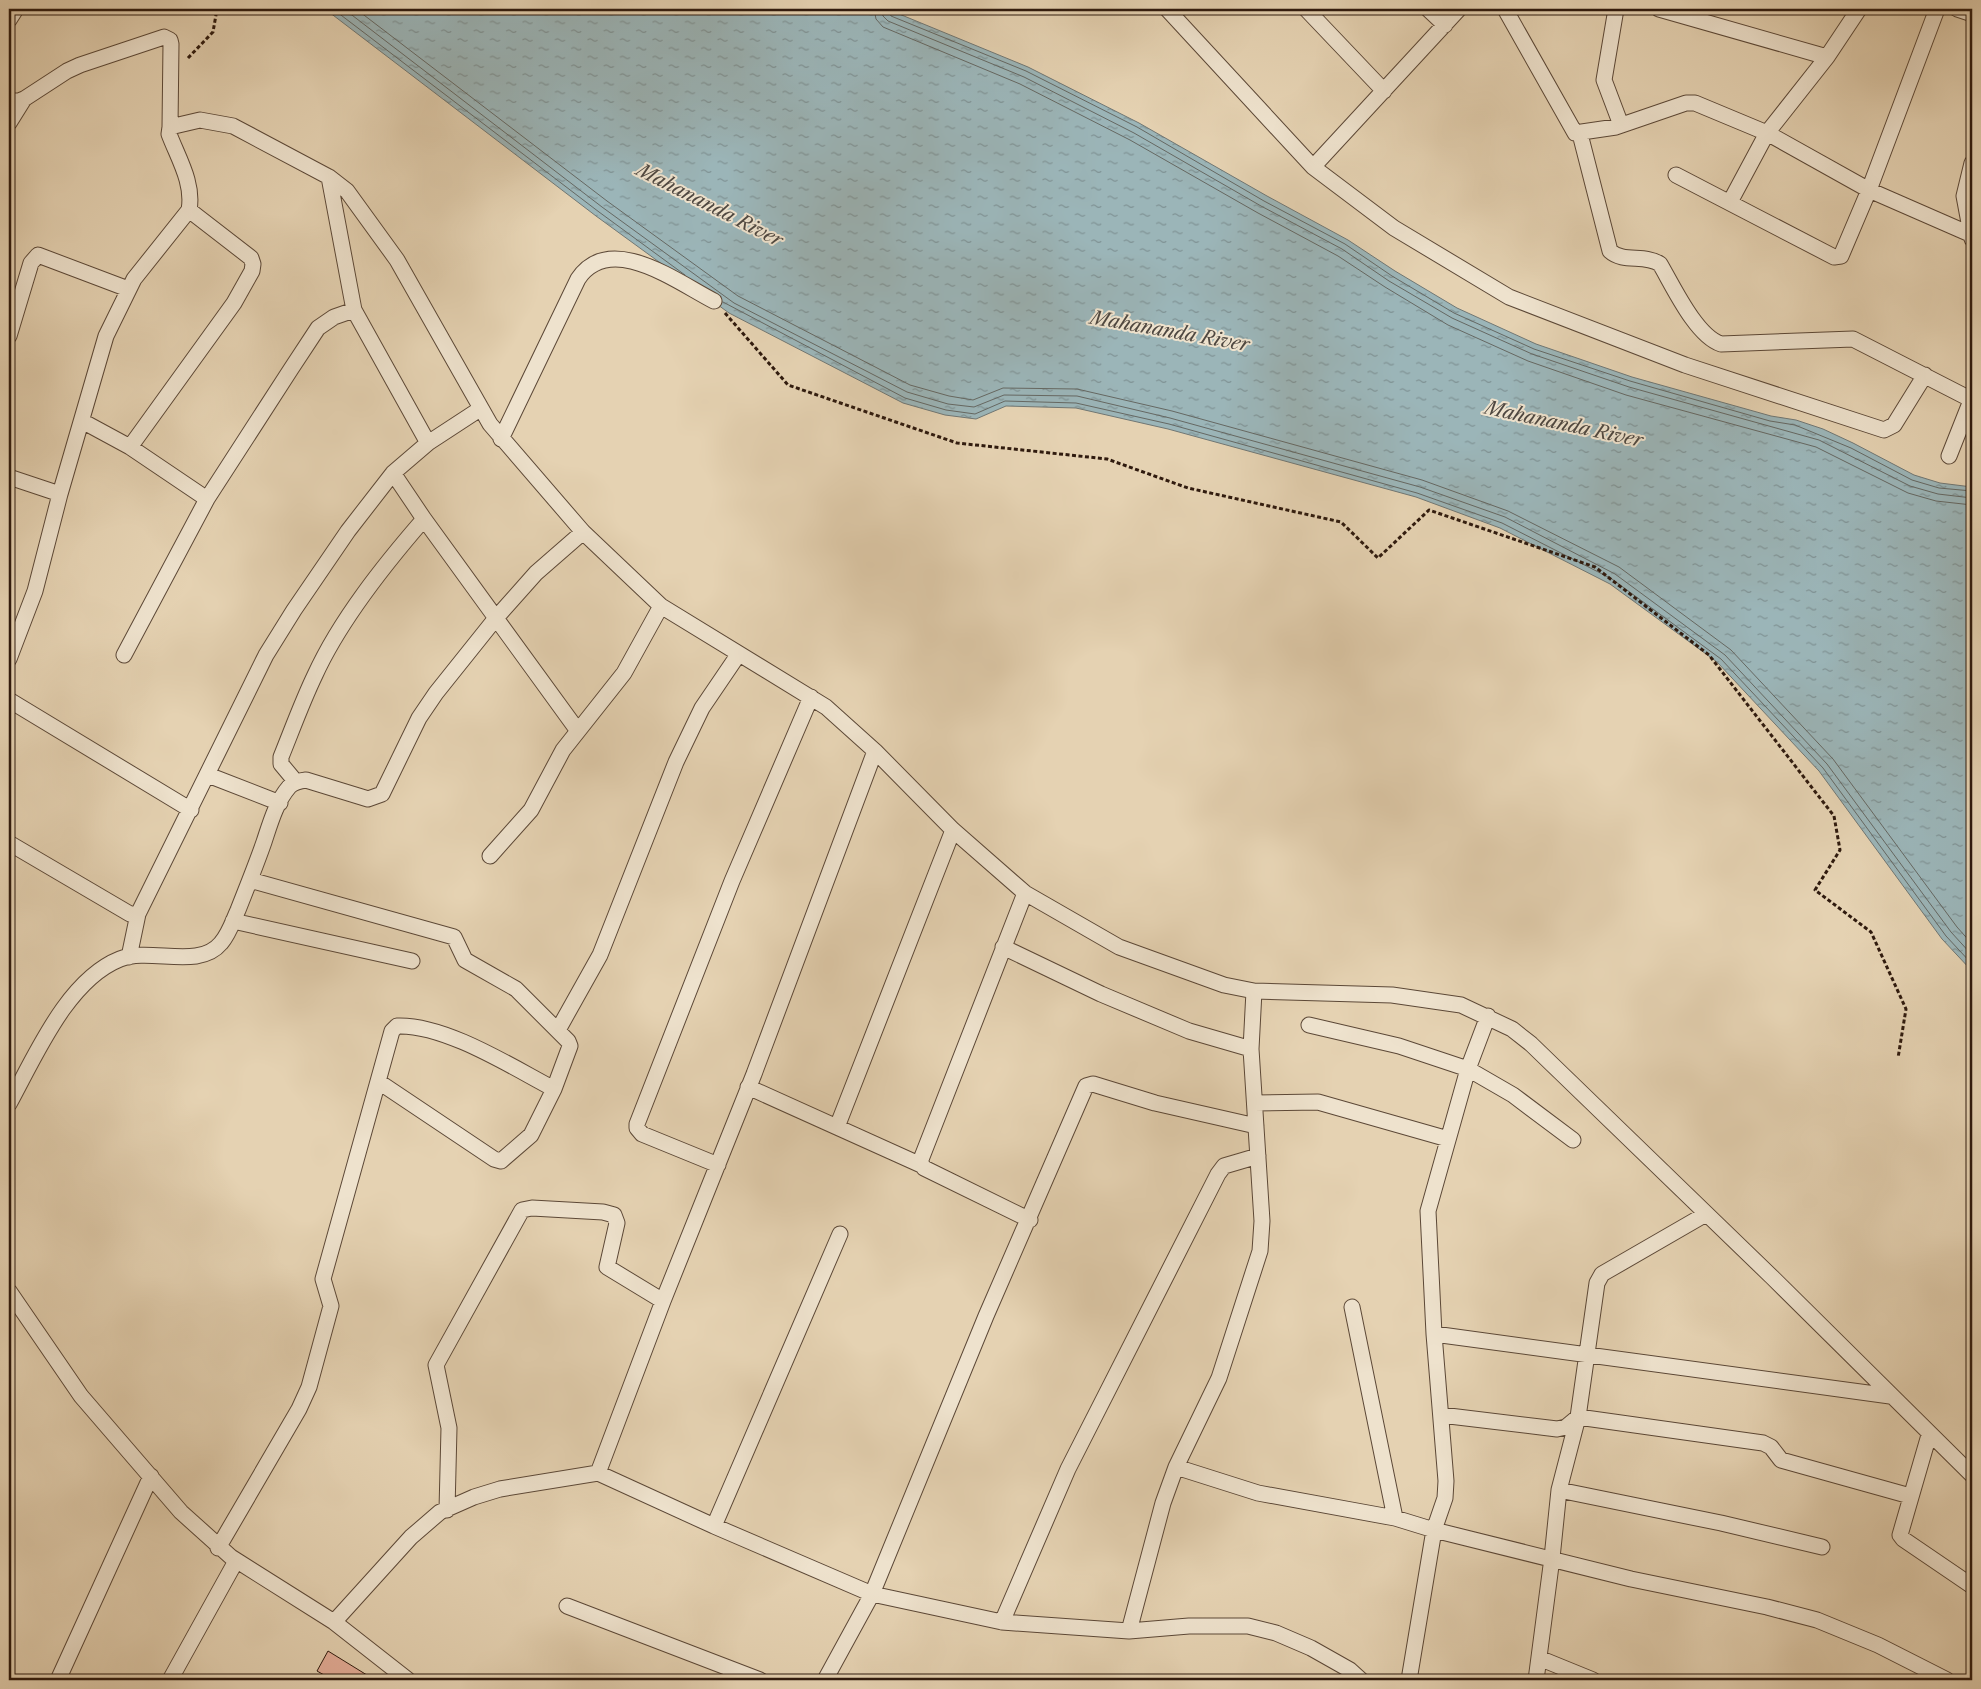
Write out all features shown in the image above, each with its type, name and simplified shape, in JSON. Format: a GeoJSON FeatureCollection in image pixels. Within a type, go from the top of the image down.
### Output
{"type":"FeatureCollection","features":[{"type":"Feature","properties":{"kind":"street"},"geometry":{"type":"LineString","coordinates":[[9,20],[16,9]]}},
{"type":"Feature","properties":{"kind":"street"},"geometry":{"type":"LineString","coordinates":[[1167,9],[1314,167],[1394,228],[1509,297],[1694,368],[1884,430],[1894,425],[1925,375]]}},
{"type":"Feature","properties":{"kind":"street"},"geometry":{"type":"LineString","coordinates":[[1306,9],[1384,91]]}},
{"type":"Feature","properties":{"kind":"street"},"geometry":{"type":"LineString","coordinates":[[1428,9],[1446,25]]}},
{"type":"Feature","properties":{"kind":"street"},"geometry":{"type":"LineString","coordinates":[[1314,167],[1459,9]]}},
{"type":"Feature","properties":{"kind":"street"},"geometry":{"type":"LineString","coordinates":[[1505,9],[1574,132],[1580,134],[1621,125],[1686,103],[1695,103],[1767,134],[1869,190],[1972,236]]}},
{"type":"Feature","properties":{"kind":"street"},"geometry":{"type":"LineString","coordinates":[[1616,9],[1604,80],[1621,125]]}},
{"type":"Feature","properties":{"kind":"street"},"geometry":{"type":"LineString","coordinates":[[1660,9],[1827,57]]}},
{"type":"Feature","properties":{"kind":"street"},"geometry":{"type":"LineString","coordinates":[[1730,202],[1767,134],[1827,57],[1859,9]]}},
{"type":"Feature","properties":{"kind":"street"},"geometry":{"type":"LineString","coordinates":[[1676,174],[1838,258],[1844,254],[1937,9]]}},
{"type":"Feature","properties":{"kind":"street"},"geometry":{"type":"LineString","coordinates":[[1957,9],[1972,14]]}},
{"type":"Feature","properties":{"kind":"street"},"geometry":{"type":"LineString","coordinates":[[9,100],[19,101],[80,65],[164,37],[170,40],[169,134],[190,187],[191,198],[189,210],[128,288],[106,336],[60,494],[35,591],[9,659]]}},
{"type":"Feature","properties":{"kind":"street"},"geometry":{"type":"LineString","coordinates":[[9,123],[24,98]]}},
{"type":"Feature","properties":{"kind":"street"},"geometry":{"type":"LineString","coordinates":[[170,127],[200,120],[233,126],[329,177],[347,192],[397,260],[480,409],[501,438],[583,532],[661,606],[826,708],[875,751],[953,830],[1025,893],[1120,947],[1224,985],[1254,991],[1392,995],[1461,1005],[1488,1016],[1512,1029],[1532,1044],[1972,1475]]}},
{"type":"Feature","properties":{"kind":"street"},"geometry":{"type":"LineString","coordinates":[[1580,134],[1608,248],[1618,256],[1650,259],[1660,264],[1702,331],[1712,341],[1720,344],[1853,338],[1972,399],[1949,456]]}},
{"type":"Feature","properties":{"kind":"street"},"geometry":{"type":"LineString","coordinates":[[1972,163],[1964,196],[1972,236]]}},
{"type":"Feature","properties":{"kind":"street"},"geometry":{"type":"LineString","coordinates":[[329,177],[354,310],[428,443]]}},
{"type":"Feature","properties":{"kind":"street"},"geometry":{"type":"LineString","coordinates":[[130,448],[234,303],[252,271],[253,264],[251,258],[189,210]]}},
{"type":"Feature","properties":{"kind":"street"},"geometry":{"type":"LineString","coordinates":[[9,336],[31,263],[38,255],[43,255],[128,288]]}},
{"type":"Feature","properties":{"kind":"street"},"geometry":{"type":"LineString","coordinates":[[501,438],[578,279],[585,268],[593,262],[603,259],[633,259],[714,301]]}},
{"type":"Feature","properties":{"kind":"street"},"geometry":{"type":"LineString","coordinates":[[124,655],[207,500],[318,328],[334,317],[354,310]]}},
{"type":"Feature","properties":{"kind":"street"},"geometry":{"type":"LineString","coordinates":[[129,957],[138,914],[266,655],[348,531],[393,472],[428,443],[480,409]]}},
{"type":"Feature","properties":{"kind":"street"},"geometry":{"type":"LineString","coordinates":[[82,421],[130,448],[207,500]]}},
{"type":"Feature","properties":{"kind":"street"},"geometry":{"type":"LineString","coordinates":[[393,472],[424,519],[578,731]]}},
{"type":"Feature","properties":{"kind":"street"},"geometry":{"type":"LineString","coordinates":[[9,477],[60,494]]}},
{"type":"Feature","properties":{"kind":"street"},"geometry":{"type":"LineString","coordinates":[[296,782],[281,764],[281,757],[315,674],[350,615],[424,519]]}},
{"type":"Feature","properties":{"kind":"street"},"geometry":{"type":"LineString","coordinates":[[9,1104],[54,1023],[73,995],[100,971],[120,959],[129,957],[144,955],[201,956],[209,954],[224,940],[280,803],[289,786],[306,780],[368,799],[382,794],[419,718],[496,618],[536,573],[583,532]]}},
{"type":"Feature","properties":{"kind":"street"},"geometry":{"type":"LineString","coordinates":[[490,856],[531,810],[552,769],[578,731],[624,673],[661,606]]}},
{"type":"Feature","properties":{"kind":"street"},"geometry":{"type":"LineString","coordinates":[[558,1030],[600,955],[676,762],[702,708],[738,655]]}},
{"type":"Feature","properties":{"kind":"street"},"geometry":{"type":"LineString","coordinates":[[718,1165],[642,1134],[637,1124],[732,881],[811,697]]}},
{"type":"Feature","properties":{"kind":"street"},"geometry":{"type":"LineString","coordinates":[[9,700],[190,810]]}},
{"type":"Feature","properties":{"kind":"street"},"geometry":{"type":"LineString","coordinates":[[598,1473],[748,1088],[875,751]]}},
{"type":"Feature","properties":{"kind":"street"},"geometry":{"type":"LineString","coordinates":[[208,775],[280,803]]}},
{"type":"Feature","properties":{"kind":"street"},"geometry":{"type":"LineString","coordinates":[[837,1127],[953,830]]}},
{"type":"Feature","properties":{"kind":"street"},"geometry":{"type":"LineString","coordinates":[[9,843],[130,914],[138,914]]}},
{"type":"Feature","properties":{"kind":"street"},"geometry":{"type":"LineString","coordinates":[[250,880],[454,937],[465,960],[516,989],[558,1030],[570,1046],[554,1088],[531,1135],[501,1160],[494,1159],[379,1082]]}},
{"type":"Feature","properties":{"kind":"street"},"geometry":{"type":"LineString","coordinates":[[921,1165],[921,1157],[1025,893]]}},
{"type":"Feature","properties":{"kind":"street"},"geometry":{"type":"LineString","coordinates":[[233,921],[412,961]]}},
{"type":"Feature","properties":{"kind":"street"},"geometry":{"type":"LineString","coordinates":[[1003,947],[1101,994],[1190,1031],[1251,1049]]}},
{"type":"Feature","properties":{"kind":"street"},"geometry":{"type":"LineString","coordinates":[[1129,1631],[1163,1503],[1176,1466],[1218,1378],[1260,1251],[1262,1235],[1251,1049],[1254,991]]}},
{"type":"Feature","properties":{"kind":"street"},"geometry":{"type":"LineString","coordinates":[[1408,1680],[1434,1530],[1444,1498],[1446,1481],[1434,1334],[1428,1211],[1468,1069],[1488,1016]]}},
{"type":"Feature","properties":{"kind":"street"},"geometry":{"type":"LineString","coordinates":[[1309,1025],[1399,1046],[1468,1069],[1513,1095],[1573,1140]]}},
{"type":"Feature","properties":{"kind":"street"},"geometry":{"type":"LineString","coordinates":[[218,1548],[299,1409],[309,1387],[331,1306],[323,1279],[392,1031],[397,1026],[419,1028],[471,1045],[554,1088]]}},
{"type":"Feature","properties":{"kind":"street"},"geometry":{"type":"LineString","coordinates":[[824,1680],[872,1594],[983,1325],[1030,1220],[1087,1084],[1093,1084],[1156,1103],[1256,1126]]}},
{"type":"Feature","properties":{"kind":"street"},"geometry":{"type":"LineString","coordinates":[[748,1088],[921,1165],[1030,1220]]}},
{"type":"Feature","properties":{"kind":"street"},"geometry":{"type":"LineString","coordinates":[[1255,1103],[1318,1102],[1448,1138]]}},
{"type":"Feature","properties":{"kind":"street"},"geometry":{"type":"LineString","coordinates":[[1002,1622],[1068,1469],[1218,1174],[1224,1166],[1258,1156]]}},
{"type":"Feature","properties":{"kind":"street"},"geometry":{"type":"LineString","coordinates":[[447,1510],[449,1419],[436,1365],[522,1210],[532,1208],[603,1212],[614,1215],[617,1222],[607,1267],[664,1301]]}},
{"type":"Feature","properties":{"kind":"street"},"geometry":{"type":"LineString","coordinates":[[1536,1680],[1559,1490],[1578,1417],[1597,1283],[1602,1274],[1706,1214]]}},
{"type":"Feature","properties":{"kind":"street"},"geometry":{"type":"LineString","coordinates":[[714,1526],[840,1234]]}},
{"type":"Feature","properties":{"kind":"street"},"geometry":{"type":"LineString","coordinates":[[9,1291],[81,1396],[181,1512],[218,1548],[334,1622],[408,1680]]}},
{"type":"Feature","properties":{"kind":"street"},"geometry":{"type":"LineString","coordinates":[[1352,1307],[1395,1518]]}},
{"type":"Feature","properties":{"kind":"street"},"geometry":{"type":"LineString","coordinates":[[1434,1334],[1890,1396]]}},
{"type":"Feature","properties":{"kind":"street"},"geometry":{"type":"LineString","coordinates":[[1441,1414],[1557,1430],[1566,1427],[1578,1417],[1763,1443],[1771,1446],[1781,1460],[1910,1496]]}},
{"type":"Feature","properties":{"kind":"street"},"geometry":{"type":"LineString","coordinates":[[1929,1434],[1900,1531],[1901,1537],[1972,1586]]}},
{"type":"Feature","properties":{"kind":"street"},"geometry":{"type":"LineString","coordinates":[[1176,1466],[1258,1493],[1395,1518],[1434,1530],[1631,1579],[1767,1607],[1817,1620],[1878,1645],[1947,1680]]}},
{"type":"Feature","properties":{"kind":"street"},"geometry":{"type":"LineString","coordinates":[[334,1622],[411,1537],[447,1510],[474,1497],[500,1489],[598,1473],[714,1526],[872,1594],[1002,1622],[1129,1631],[1190,1626],[1248,1626],[1276,1634],[1311,1648],[1350,1670],[1361,1680]]}},
{"type":"Feature","properties":{"kind":"street"},"geometry":{"type":"LineString","coordinates":[[58,1680],[151,1476]]}},
{"type":"Feature","properties":{"kind":"street"},"geometry":{"type":"LineString","coordinates":[[1559,1490],[1721,1522],[1822,1547]]}},
{"type":"Feature","properties":{"kind":"street"},"geometry":{"type":"LineString","coordinates":[[170,1680],[236,1561]]}},
{"type":"Feature","properties":{"kind":"street"},"geometry":{"type":"LineString","coordinates":[[567,1606],[760,1680]]}},
{"type":"Feature","properties":{"kind":"street"},"geometry":{"type":"LineString","coordinates":[[1539,1658],[1593,1680]]}},
{"type":"Feature","properties":{"kind":"path"},"geometry":{"type":"LineString","coordinates":[[170,76],[213,32],[217,9]]}},
{"type":"Feature","properties":{"kind":"path"},"geometry":{"type":"LineString","coordinates":[[714,301],[788,385],[957,443],[1106,459],[1188,488],[1341,522],[1378,558],[1429,510],[1594,567],[1709,655],[1834,816],[1840,850],[1815,890],[1872,932],[1906,1009],[1898,1058]]}},
{"type":"Feature","properties":{"kind":"water","name":"Mahananda River"},"geometry":{"type":"Polygon","coordinates":[[[325,9],[887,9],[1028,67],[1139,123],[1348,240],[1457,308],[1536,344],[1632,377],[1771,416],[1796,420],[1823,429],[1914,475],[1940,483],[1972,487],[1972,971],[1942,939],[1819,771],[1717,662],[1610,584],[1500,528],[1416,497],[1168,429],[1076,408],[1006,406],[976,419],[945,415],[903,403],[729,313],[596,216],[325,9]]]}},
{"type":"Feature","properties":{"kind":"building"},"geometry":{"type":"Polygon","coordinates":[[[328,1651],[375,1680],[333,1680],[317,1671],[328,1651]]]}}]}
